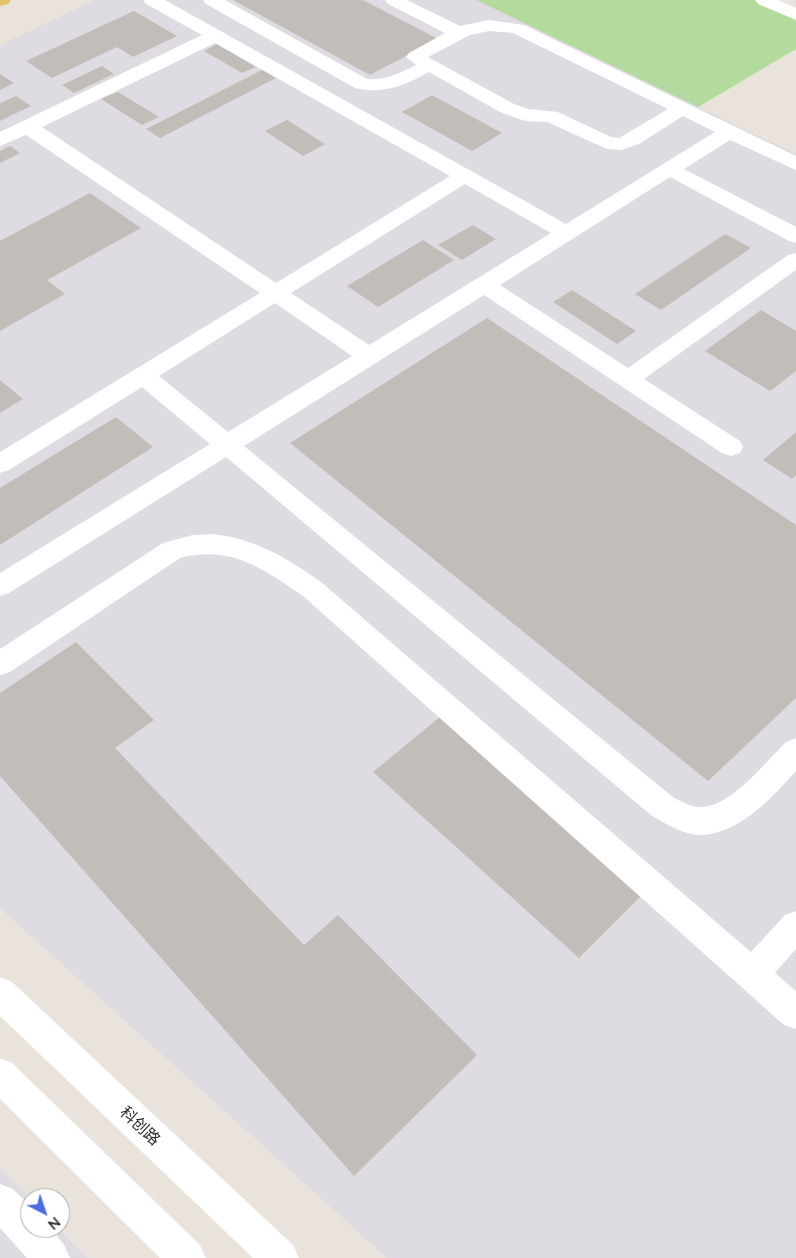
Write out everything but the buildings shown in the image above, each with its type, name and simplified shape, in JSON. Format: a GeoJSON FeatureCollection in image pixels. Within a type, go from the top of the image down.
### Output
{"type":"FeatureCollection","features":[{"type":"Feature","properties":{"kind":"street"},"geometry":{"type":"LineString","coordinates":[[152,0],[566,234]]}},
{"type":"Feature","properties":{"kind":"street"},"geometry":{"type":"LineString","coordinates":[[212,0],[362,84],[374,87],[385,86],[400,81],[429,65]]}},
{"type":"Feature","properties":{"kind":"street"},"geometry":{"type":"LineString","coordinates":[[394,0],[459,32]]}},
{"type":"Feature","properties":{"kind":"street"},"geometry":{"type":"LineString","coordinates":[[764,0],[796,16]]}},
{"type":"Feature","properties":{"kind":"street"},"geometry":{"type":"LineString","coordinates":[[681,109],[632,140],[621,144],[607,143],[552,116],[525,115],[507,108],[415,57],[459,32],[472,27],[489,24],[518,29],[796,164]]}},
{"type":"Feature","properties":{"kind":"street"},"geometry":{"type":"LineString","coordinates":[[0,140],[216,36]]}},
{"type":"Feature","properties":{"kind":"street"},"geometry":{"type":"LineString","coordinates":[[28,127],[369,356]]}},
{"type":"Feature","properties":{"kind":"street"},"geometry":{"type":"LineString","coordinates":[[0,586],[729,132]]}},
{"type":"Feature","properties":{"kind":"street"},"geometry":{"type":"LineString","coordinates":[[670,169],[796,236]]}},
{"type":"Feature","properties":{"kind":"street"},"geometry":{"type":"LineString","coordinates":[[0,464],[464,176]]}},
{"type":"Feature","properties":{"kind":"street"},"geometry":{"type":"LineString","coordinates":[[628,379],[796,260]]}},
{"type":"Feature","properties":{"kind":"street"},"geometry":{"type":"LineString","coordinates":[[485,284],[731,448]]}},
{"type":"Feature","properties":{"kind":"street"},"geometry":{"type":"LineString","coordinates":[[143,375],[229,444],[663,807],[689,820],[712,820],[736,809],[796,751]]}},
{"type":"Feature","properties":{"kind":"street"},"geometry":{"type":"LineString","coordinates":[[0,664],[172,550],[190,544],[209,543],[226,544],[246,549],[312,589],[796,1013]]}},
{"type":"Feature","properties":{"kind":"street"},"geometry":{"type":"LineString","coordinates":[[752,974],[796,926]]}},
{"type":"Feature","properties":{"kind":"street","name":"科创路"},"geometry":{"type":"LineString","coordinates":[[0,993],[280,1258]]}},
{"type":"Feature","properties":{"kind":"street"},"geometry":{"type":"LineString","coordinates":[[0,1075],[186,1258]]}},
{"type":"Feature","properties":{"kind":"street"},"geometry":{"type":"LineString","coordinates":[[0,1202],[36,1238],[51,1258]]}},
{"type":"Feature","properties":{"kind":"shaded area"},"geometry":{"type":"Polygon","coordinates":[[[95,0],[476,0],[796,154],[796,1258],[387,1258],[0,908],[0,45],[95,0]]]}},
{"type":"Feature","properties":{"kind":"shaded area"},"geometry":{"type":"Polygon","coordinates":[[[0,1168],[20,1189],[20,1238],[68,1238],[87,1258],[0,1258],[0,1168]]]}},
{"type":"Feature","properties":{"kind":"green space"},"geometry":{"type":"Polygon","coordinates":[[[476,0],[755,0],[796,20],[796,49],[698,107],[476,0]]]}}]}
